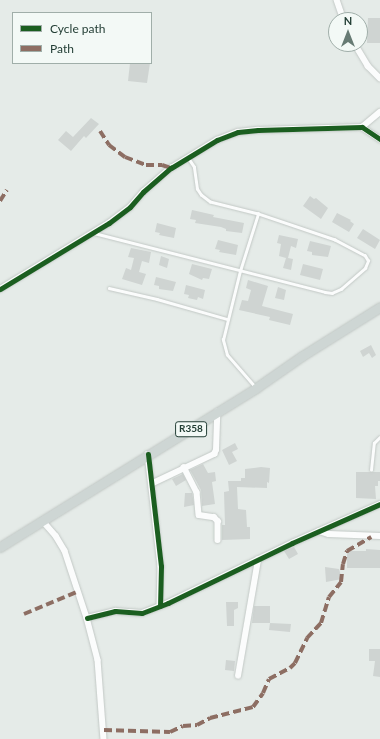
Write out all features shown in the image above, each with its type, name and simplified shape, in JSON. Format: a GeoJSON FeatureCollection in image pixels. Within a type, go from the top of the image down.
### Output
{"type":"FeatureCollection","features":[{"type":"Feature","properties":{"kind":"main road","name":"R358"},"geometry":{"type":"LineString","coordinates":[[0,547],[256,388],[302,356],[380,307]]}},
{"type":"Feature","properties":{"kind":"street"},"geometry":{"type":"LineString","coordinates":[[337,0],[341,12]]}},
{"type":"Feature","properties":{"kind":"street"},"geometry":{"type":"LineString","coordinates":[[360,52],[368,66],[379,76]]}},
{"type":"Feature","properties":{"kind":"street"},"geometry":{"type":"LineString","coordinates":[[362,127],[380,112]]}},
{"type":"Feature","properties":{"kind":"street"},"geometry":{"type":"LineString","coordinates":[[0,289],[94,233],[130,207],[166,171],[217,140],[238,132],[362,127],[380,139]]}},
{"type":"Feature","properties":{"kind":"street"},"geometry":{"type":"LineString","coordinates":[[153,483],[214,454],[216,450],[217,412]]}},
{"type":"Feature","properties":{"kind":"street"},"geometry":{"type":"LineString","coordinates":[[148,454],[153,483],[161,566],[160,606]]}},
{"type":"Feature","properties":{"kind":"street"},"geometry":{"type":"LineString","coordinates":[[184,467],[197,492],[199,515],[214,517],[218,521],[218,540]]}},
{"type":"Feature","properties":{"kind":"street"},"geometry":{"type":"LineString","coordinates":[[87,618],[117,611],[140,614],[380,504]]}},
{"type":"Feature","properties":{"kind":"street"},"geometry":{"type":"LineString","coordinates":[[43,521],[56,536],[65,551],[87,618],[99,668],[104,739]]}},
{"type":"Feature","properties":{"kind":"street"},"geometry":{"type":"LineString","coordinates":[[319,531],[329,534],[380,536]]}},
{"type":"Feature","properties":{"kind":"street"},"geometry":{"type":"LineString","coordinates":[[238,676],[258,560]]}},
{"type":"Feature","properties":{"kind":"lane"},"geometry":{"type":"LineString","coordinates":[[94,233],[332,293],[341,289],[359,275],[367,263],[366,256],[335,240],[258,214],[210,202],[201,195],[197,189],[194,168],[188,158]]}},
{"type":"Feature","properties":{"kind":"lane"},"geometry":{"type":"LineString","coordinates":[[256,388],[227,355],[224,349],[224,332],[240,271],[258,214]]}},
{"type":"Feature","properties":{"kind":"lane"},"geometry":{"type":"LineString","coordinates":[[109,288],[227,318]]}},
{"type":"Feature","properties":{"kind":"lane"},"geometry":{"type":"LineString","coordinates":[[371,470],[374,443],[380,437]]}},
{"type":"Feature","properties":{"kind":"building"},"geometry":{"type":"Polygon","coordinates":[[[368,18],[380,18],[380,43],[368,43],[368,18]]]}},
{"type":"Feature","properties":{"kind":"building"},"geometry":{"type":"Polygon","coordinates":[[[130,64],[150,64],[147,83],[128,81],[130,64]]]}},
{"type":"Feature","properties":{"kind":"building"},"geometry":{"type":"Polygon","coordinates":[[[91,118],[99,124],[86,138],[84,136],[71,151],[58,140],[66,131],[73,137],[91,118]]]}},
{"type":"Feature","properties":{"kind":"building"},"geometry":{"type":"Polygon","coordinates":[[[310,196],[314,199],[316,198],[328,208],[321,219],[303,206],[310,196]]]}},
{"type":"Feature","properties":{"kind":"building"},"geometry":{"type":"Polygon","coordinates":[[[192,210],[214,215],[213,217],[244,223],[242,233],[226,231],[226,229],[221,227],[195,223],[196,220],[190,219],[192,210]]]}},
{"type":"Feature","properties":{"kind":"building"},"geometry":{"type":"Polygon","coordinates":[[[337,213],[351,220],[350,221],[354,224],[349,232],[332,222],[337,213]]]}},
{"type":"Feature","properties":{"kind":"building"},"geometry":{"type":"Polygon","coordinates":[[[157,223],[176,228],[174,238],[159,235],[160,233],[155,232],[157,223]]]}},
{"type":"Feature","properties":{"kind":"building"},"geometry":{"type":"Polygon","coordinates":[[[363,229],[380,240],[375,249],[357,238],[363,229]]]}},
{"type":"Feature","properties":{"kind":"building"},"geometry":{"type":"Polygon","coordinates":[[[279,235],[298,239],[296,248],[291,246],[288,258],[293,259],[291,270],[283,268],[286,258],[279,256],[281,244],[277,243],[279,235]]]}},
{"type":"Feature","properties":{"kind":"building"},"geometry":{"type":"Polygon","coordinates":[[[218,240],[238,245],[236,255],[219,252],[220,250],[215,249],[218,240]]]}},
{"type":"Feature","properties":{"kind":"building"},"geometry":{"type":"Polygon","coordinates":[[[310,241],[331,246],[328,257],[312,255],[312,252],[307,251],[310,241]]]}},
{"type":"Feature","properties":{"kind":"building"},"geometry":{"type":"Polygon","coordinates":[[[131,248],[151,252],[149,263],[142,261],[139,272],[146,274],[142,285],[122,279],[126,268],[131,270],[134,258],[128,257],[131,248]]]}},
{"type":"Feature","properties":{"kind":"building"},"geometry":{"type":"Polygon","coordinates":[[[161,256],[169,259],[167,268],[159,265],[161,256]]]}},
{"type":"Feature","properties":{"kind":"building"},"geometry":{"type":"Polygon","coordinates":[[[192,264],[212,269],[209,279],[203,278],[202,280],[189,274],[192,264]]]}},
{"type":"Feature","properties":{"kind":"building"},"geometry":{"type":"Polygon","coordinates":[[[303,264],[323,269],[320,280],[300,275],[303,264]]]}},
{"type":"Feature","properties":{"kind":"building"},"geometry":{"type":"Polygon","coordinates":[[[156,277],[176,282],[173,291],[159,289],[159,286],[154,285],[156,277]]]}},
{"type":"Feature","properties":{"kind":"building"},"geometry":{"type":"Polygon","coordinates":[[[248,280],[268,286],[262,306],[293,314],[290,325],[269,320],[270,317],[239,310],[242,300],[248,301],[251,290],[246,288],[248,280]]]}},
{"type":"Feature","properties":{"kind":"building"},"geometry":{"type":"Polygon","coordinates":[[[186,285],[205,290],[203,299],[198,297],[197,300],[188,298],[189,295],[184,294],[186,285]]]}},
{"type":"Feature","properties":{"kind":"building"},"geometry":{"type":"Polygon","coordinates":[[[278,287],[286,290],[284,300],[275,298],[278,287]]]}},
{"type":"Feature","properties":{"kind":"building"},"geometry":{"type":"Polygon","coordinates":[[[371,345],[376,355],[372,358],[369,353],[363,357],[360,351],[371,345]]]}},
{"type":"Feature","properties":{"kind":"building"},"geometry":{"type":"Polygon","coordinates":[[[235,443],[238,449],[232,452],[237,461],[229,465],[222,450],[235,443]]]}},
{"type":"Feature","properties":{"kind":"building"},"geometry":{"type":"Polygon","coordinates":[[[203,464],[208,473],[215,472],[216,481],[212,482],[215,504],[202,506],[201,490],[190,470],[203,464]]]}},
{"type":"Feature","properties":{"kind":"building"},"geometry":{"type":"Polygon","coordinates":[[[261,467],[270,468],[269,483],[267,482],[267,488],[237,487],[238,509],[246,510],[247,527],[250,527],[250,539],[222,540],[222,525],[225,525],[224,492],[229,491],[228,481],[241,481],[241,478],[245,478],[245,469],[261,467]]]}},
{"type":"Feature","properties":{"kind":"building"},"geometry":{"type":"Polygon","coordinates":[[[356,472],[380,472],[380,481],[378,481],[378,486],[375,486],[376,499],[356,498],[356,472]]]}},
{"type":"Feature","properties":{"kind":"building"},"geometry":{"type":"Polygon","coordinates":[[[183,474],[186,480],[176,486],[172,479],[183,474]]]}},
{"type":"Feature","properties":{"kind":"building"},"geometry":{"type":"Polygon","coordinates":[[[192,492],[194,505],[184,507],[185,493],[192,492]]]}},
{"type":"Feature","properties":{"kind":"building"},"geometry":{"type":"Polygon","coordinates":[[[294,547],[298,554],[289,559],[284,551],[294,547]]]}},
{"type":"Feature","properties":{"kind":"building"},"geometry":{"type":"Polygon","coordinates":[[[366,549],[380,550],[380,568],[347,568],[347,551],[366,551],[366,549]]]}},
{"type":"Feature","properties":{"kind":"building"},"geometry":{"type":"Polygon","coordinates":[[[325,567],[339,569],[342,579],[326,582],[325,567]]]}},
{"type":"Feature","properties":{"kind":"building"},"geometry":{"type":"Polygon","coordinates":[[[226,602],[238,602],[238,608],[234,610],[234,626],[227,626],[226,602]]]}},
{"type":"Feature","properties":{"kind":"building"},"geometry":{"type":"Polygon","coordinates":[[[254,606],[270,606],[270,623],[252,623],[254,606]]]}},
{"type":"Feature","properties":{"kind":"building"},"geometry":{"type":"Polygon","coordinates":[[[270,623],[291,624],[290,632],[269,630],[270,623]]]}},
{"type":"Feature","properties":{"kind":"building"},"geometry":{"type":"Polygon","coordinates":[[[369,649],[380,649],[380,677],[373,676],[375,661],[369,661],[369,649]]]}},
{"type":"Feature","properties":{"kind":"building"},"geometry":{"type":"Polygon","coordinates":[[[226,660],[235,661],[234,671],[225,670],[226,660]]]}},
{"type":"Feature","properties":{"kind":"marked path"},"geometry":{"type":"LineString","coordinates":[[100,131],[109,145],[125,157],[146,165],[162,165],[171,168]]}},
{"type":"Feature","properties":{"kind":"marked path"},"geometry":{"type":"LineString","coordinates":[[0,201],[7,190]]}},
{"type":"Feature","properties":{"kind":"marked path"},"geometry":{"type":"LineString","coordinates":[[104,730],[170,732],[183,726],[197,725],[210,718],[253,707],[263,693],[269,679],[290,668],[295,663],[307,638],[321,623],[329,597],[341,582],[343,564],[347,551],[371,537]]}},
{"type":"Feature","properties":{"kind":"marked path"},"geometry":{"type":"LineString","coordinates":[[24,614],[79,591]]}},
{"type":"Feature","properties":{"kind":"cycle path"},"geometry":{"type":"LineString","coordinates":[[0,289],[109,223],[130,207],[143,192],[171,168],[217,140],[238,132],[258,130],[362,127],[380,139]]}},
{"type":"Feature","properties":{"kind":"cycle path"},"geometry":{"type":"LineString","coordinates":[[148,454],[161,566],[160,606]]}},
{"type":"Feature","properties":{"kind":"cycle path"},"geometry":{"type":"LineString","coordinates":[[87,618],[115,611],[142,613],[168,603],[292,543],[380,504]]}}]}
